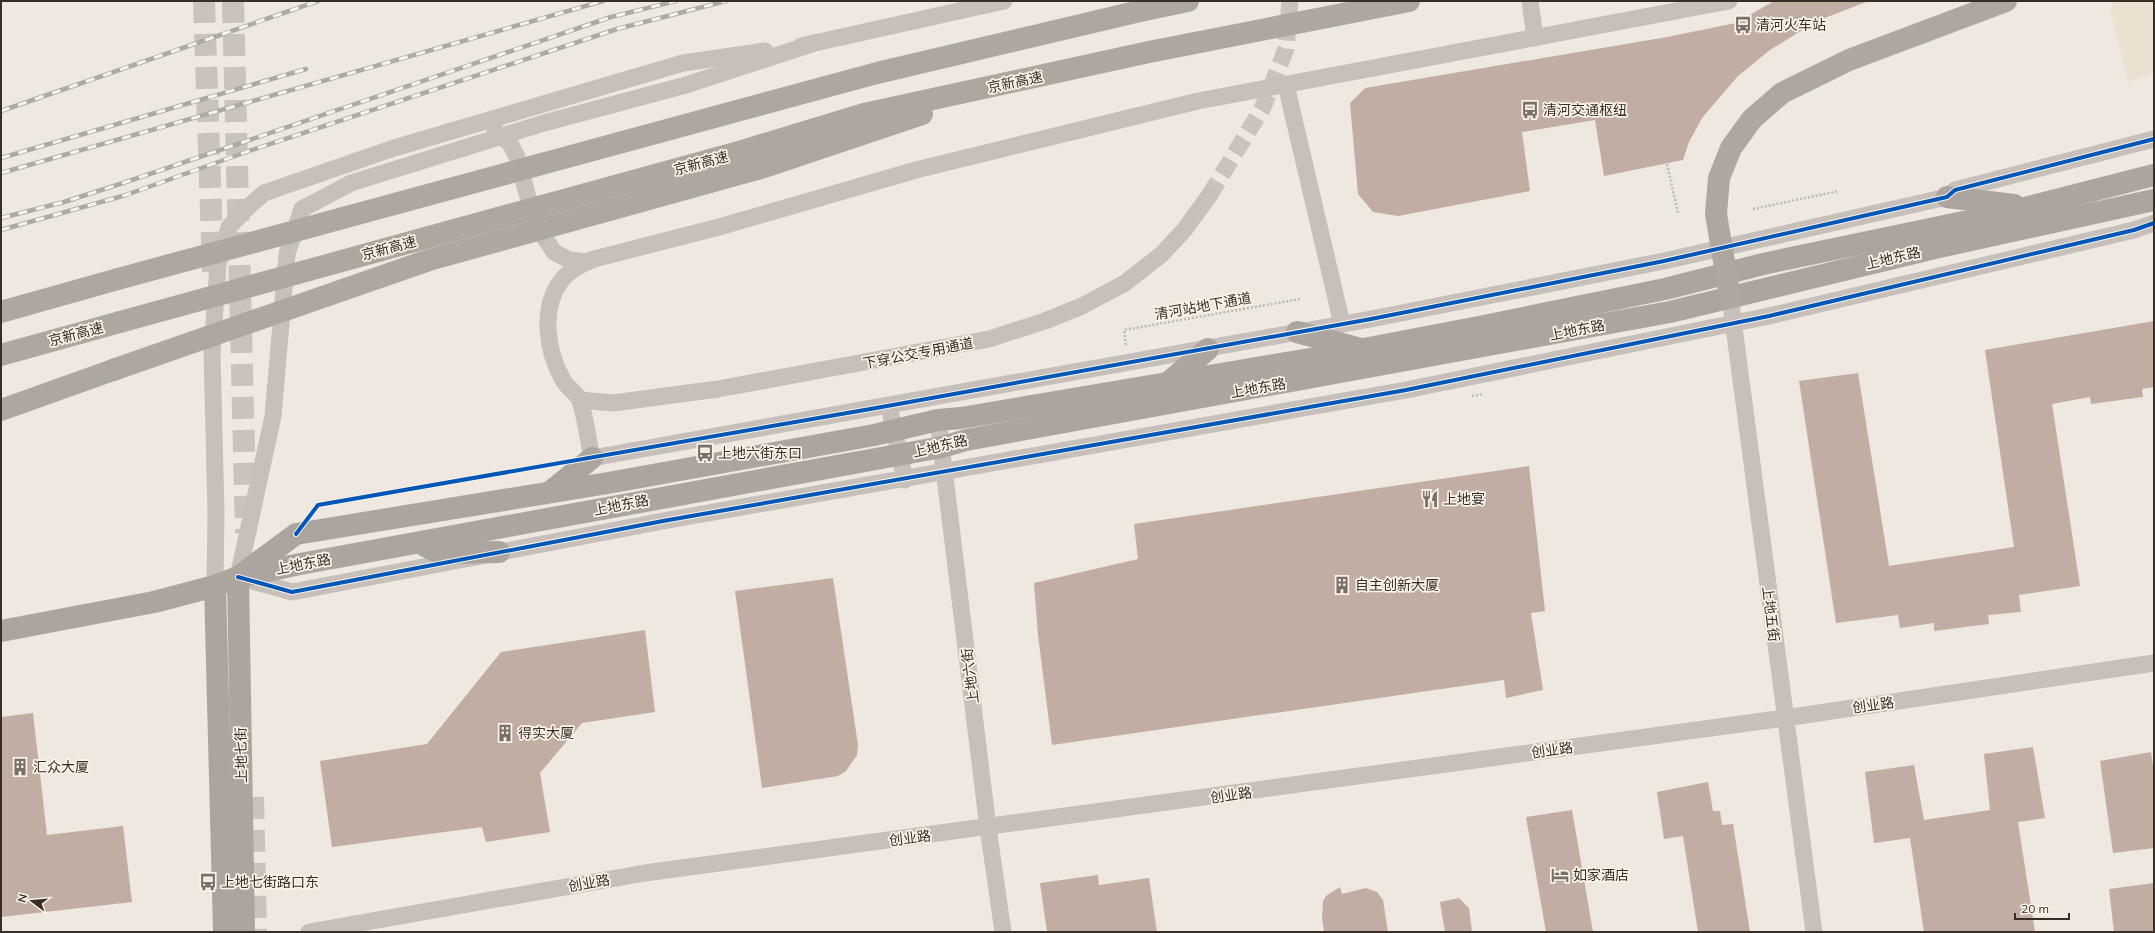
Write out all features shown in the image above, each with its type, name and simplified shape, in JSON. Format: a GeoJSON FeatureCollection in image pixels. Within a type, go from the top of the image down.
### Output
{"type":"FeatureCollection","features":[{"type":"Feature","properties":{"kind":"highway"},"geometry":{"type":"LineString","coordinates":[[1,312],[877,73],[1140,10],[1188,1]]}},
{"type":"Feature","properties":{"kind":"highway","name":"京新高速"},"geometry":{"type":"LineString","coordinates":[[1,355],[742,151],[864,114],[1149,52],[1409,1]]}},
{"type":"Feature","properties":{"kind":"highway"},"geometry":{"type":"LineString","coordinates":[[1730,297],[1716,214],[1719,178],[1731,148],[1757,115],[1782,93],[1849,60],[2006,1]]}},
{"type":"Feature","properties":{"kind":"highway"},"geometry":{"type":"LineString","coordinates":[[1,410],[429,260],[764,167],[1007,83]]}},
{"type":"Feature","properties":{"kind":"main road","name":"上地东路"},"geometry":{"type":"LineString","coordinates":[[238,577],[296,534],[550,492],[895,430],[938,420],[961,418],[1362,349],[1665,288],[1726,273],[2029,207],[2154,174]]}},
{"type":"Feature","properties":{"kind":"main road"},"geometry":{"type":"LineString","coordinates":[[1947,197],[2029,207]]}},
{"type":"Feature","properties":{"kind":"main road","name":"上地东路"},"geometry":{"type":"LineString","coordinates":[[238,577],[417,542],[488,532],[723,486],[900,455],[942,447],[966,440],[1670,312],[1939,247],[2154,200]]}},
{"type":"Feature","properties":{"kind":"main road"},"geometry":{"type":"LineString","coordinates":[[1297,332],[1362,349]]}},
{"type":"Feature","properties":{"kind":"main road"},"geometry":{"type":"LineString","coordinates":[[1168,383],[1208,349]]}},
{"type":"Feature","properties":{"kind":"main road"},"geometry":{"type":"LineString","coordinates":[[550,492],[592,458]]}},
{"type":"Feature","properties":{"kind":"main road"},"geometry":{"type":"LineString","coordinates":[[417,542],[439,552],[499,552]]}},
{"type":"Feature","properties":{"kind":"main road"},"geometry":{"type":"LineString","coordinates":[[1,631],[154,602],[214,586],[238,577]]}},
{"type":"Feature","properties":{"kind":"main road","name":"上地七街"},"geometry":{"type":"LineString","coordinates":[[238,577],[244,932]]}},
{"type":"Feature","properties":{"kind":"main road","name":"上地七街"},"geometry":{"type":"LineString","coordinates":[[214,586],[224,932]]}},
{"type":"Feature","properties":{"kind":"street"},"geometry":{"type":"LineString","coordinates":[[214,586],[216,513],[212,353],[218,264],[228,227],[264,193],[394,148],[683,64],[812,44],[1004,1]]}},
{"type":"Feature","properties":{"kind":"street"},"geometry":{"type":"LineString","coordinates":[[1530,1],[1535,38]]}},
{"type":"Feature","properties":{"kind":"street"},"geometry":{"type":"LineString","coordinates":[[1729,1],[1198,101],[916,170],[719,227],[588,262],[576,267],[561,281],[548,314],[551,355],[563,381],[580,400],[592,458],[1208,349],[1664,261],[1947,197],[1956,190],[2154,139]]}},
{"type":"Feature","properties":{"kind":"street"},"geometry":{"type":"LineString","coordinates":[[812,44],[686,85],[601,106],[351,183],[302,209],[287,254],[273,416],[238,577],[292,592],[448,564],[499,552],[1406,390],[1733,324],[2119,233],[2154,223]]}},
{"type":"Feature","properties":{"kind":"street"},"geometry":{"type":"LineString","coordinates":[[1286,85],[1342,324]]}},
{"type":"Feature","properties":{"kind":"street"},"geometry":{"type":"LineString","coordinates":[[478,123],[503,136],[510,143],[517,157],[534,223],[554,252],[569,260],[588,262]]}},
{"type":"Feature","properties":{"kind":"street","name":"下穿公交专用通道"},"geometry":{"type":"LineString","coordinates":[[580,400],[613,403],[718,389],[953,347],[989,339],[1038,324],[1082,306],[1125,283],[1162,254],[1185,229],[1209,196]]}},
{"type":"Feature","properties":{"kind":"street","name":"上地五街"},"geometry":{"type":"LineString","coordinates":[[1730,297],[1814,932]]}},
{"type":"Feature","properties":{"kind":"street"},"geometry":{"type":"LineString","coordinates":[[889,406],[905,480]]}},
{"type":"Feature","properties":{"kind":"street","name":"上地六街"},"geometry":{"type":"LineString","coordinates":[[938,420],[988,828],[1003,932]]}},
{"type":"Feature","properties":{"kind":"street","name":"创业路"},"geometry":{"type":"LineString","coordinates":[[309,932],[645,873],[988,828],[1785,718],[2154,663]]}},
{"type":"Feature","properties":{"kind":"path"},"geometry":{"type":"LineString","coordinates":[[1667,164],[1678,213]]}},
{"type":"Feature","properties":{"kind":"path"},"geometry":{"type":"LineString","coordinates":[[1753,209],[1839,190]]}},
{"type":"Feature","properties":{"kind":"shaded area"},"geometry":{"type":"Polygon","coordinates":[[[2115,1],[2154,1],[2154,74],[2128,82],[2110,10],[2115,1]]]}},
{"type":"Feature","properties":{"kind":"building","name":"清河交通枢纽"},"geometry":{"type":"Polygon","coordinates":[[[1774,1],[1866,2],[1817,21],[1770,50],[1738,76],[1702,118],[1689,142],[1683,160],[1604,176],[1595,120],[1522,132],[1530,191],[1398,216],[1373,212],[1358,194],[1350,103],[1365,88],[1667,37],[1736,23],[1774,1]]]}},
{"type":"Feature","properties":{"kind":"building"},"geometry":{"type":"Polygon","coordinates":[[[2154,321],[2154,387],[2142,389],[2143,397],[2091,404],[2090,397],[2052,404],[2080,586],[2019,595],[2021,612],[1988,615],[1989,624],[1934,631],[1934,623],[1900,628],[1898,615],[1836,623],[1799,381],[1858,373],[1889,566],[2014,547],[1985,350],[2154,321]]]}},
{"type":"Feature","properties":{"kind":"building","name":"自主创新大厦"},"geometry":{"type":"Polygon","coordinates":[[[1529,466],[1545,611],[1531,613],[1543,690],[1506,698],[1504,680],[1052,745],[1038,635],[1034,583],[1138,559],[1134,524],[1529,466]]]}},
{"type":"Feature","properties":{"kind":"building"},"geometry":{"type":"Polygon","coordinates":[[[833,578],[858,745],[857,755],[846,771],[838,776],[762,788],[735,591],[833,578]]]}},
{"type":"Feature","properties":{"kind":"building","name":"得实大厦"},"geometry":{"type":"Polygon","coordinates":[[[645,630],[655,712],[582,723],[540,773],[550,832],[486,842],[482,827],[332,847],[320,761],[427,744],[501,652],[645,630]]]}},
{"type":"Feature","properties":{"kind":"building"},"geometry":{"type":"Polygon","coordinates":[[[33,713],[47,835],[123,826],[132,902],[1,917],[1,717],[33,713]]]}},
{"type":"Feature","properties":{"kind":"building"},"geometry":{"type":"Polygon","coordinates":[[[2033,747],[2045,818],[2018,822],[2035,932],[1924,932],[1910,838],[1874,843],[1865,772],[1914,765],[1924,820],[1990,810],[1984,754],[2033,747]]]}},
{"type":"Feature","properties":{"kind":"building"},"geometry":{"type":"Polygon","coordinates":[[[2151,752],[2154,773],[2154,848],[2113,853],[2100,761],[2151,752]]]}},
{"type":"Feature","properties":{"kind":"building"},"geometry":{"type":"Polygon","coordinates":[[[1708,782],[1713,811],[1720,811],[1722,825],[1733,824],[1750,932],[1698,932],[1683,836],[1664,839],[1657,792],[1708,782]]]}},
{"type":"Feature","properties":{"kind":"building","name":"如家酒店"},"geometry":{"type":"Polygon","coordinates":[[[1572,810],[1593,932],[1546,932],[1526,817],[1572,810]]]}},
{"type":"Feature","properties":{"kind":"building"},"geometry":{"type":"Polygon","coordinates":[[[1098,875],[1099,885],[1149,878],[1157,932],[1047,932],[1040,883],[1098,875]]]}},
{"type":"Feature","properties":{"kind":"building"},"geometry":{"type":"Polygon","coordinates":[[[2154,883],[2154,932],[2114,932],[2109,889],[2154,883]]]}},
{"type":"Feature","properties":{"kind":"building"},"geometry":{"type":"Polygon","coordinates":[[[1340,887],[1342,894],[1366,888],[1377,892],[1383,900],[1388,932],[1324,932],[1322,917],[1323,901],[1326,896],[1340,887]]]}},
{"type":"Feature","properties":{"kind":"building"},"geometry":{"type":"Polygon","coordinates":[[[1459,898],[1469,908],[1472,932],[1445,932],[1440,902],[1459,898]]]}},
{"type":"Feature","properties":{"kind":"tunnel"},"geometry":{"type":"LineString","coordinates":[[204,1],[213,272]]}},
{"type":"Feature","properties":{"kind":"tunnel"},"geometry":{"type":"LineString","coordinates":[[233,1],[246,533]]}},
{"type":"Feature","properties":{"kind":"tunnel"},"geometry":{"type":"LineString","coordinates":[[1209,196],[1263,107],[1286,49],[1290,1]]}},
{"type":"Feature","properties":{"kind":"tunnel"},"geometry":{"type":"LineString","coordinates":[[253,797],[256,932]]}},
{"type":"Feature","properties":{"kind":"railway"},"geometry":{"type":"LineString","coordinates":[[1,111],[318,1]]}},
{"type":"Feature","properties":{"kind":"railway"},"geometry":{"type":"LineString","coordinates":[[1,173],[603,1]]}},
{"type":"Feature","properties":{"kind":"railway"},"geometry":{"type":"LineString","coordinates":[[1,218],[64,202],[123,183],[611,17],[676,1]]}},
{"type":"Feature","properties":{"kind":"railway"},"geometry":{"type":"LineString","coordinates":[[1,230],[126,195],[249,151],[617,29],[726,1]]}},
{"type":"Feature","properties":{"kind":"railway"},"geometry":{"type":"LineString","coordinates":[[1,158],[306,69]]}},
{"type":"Feature","properties":{"kind":"cycle path"},"geometry":{"type":"LineString","coordinates":[[296,534],[318,505],[876,408],[1371,319],[1664,261],[1947,197],[1955,190],[2154,139]]}},
{"type":"Feature","properties":{"kind":"cycle path"},"geometry":{"type":"LineString","coordinates":[[238,577],[292,592],[663,521],[1406,390],[1769,316],[2134,230],[2154,223]]}},
{"type":"Feature","properties":{"kind":"place","name":"清河火车站"},"geometry":{"type":"Point","coordinates":[1743,25]}},
{"type":"Feature","properties":{"kind":"place","name":"清河交通枢纽"},"geometry":{"type":"Point","coordinates":[1530,110]}},
{"type":"Feature","properties":{"kind":"place","name":"上地六街东口"},"geometry":{"type":"Point","coordinates":[705,453]}},
{"type":"Feature","properties":{"kind":"place","name":"上地宴"},"geometry":{"type":"Point","coordinates":[1430,499]}},
{"type":"Feature","properties":{"kind":"place","name":"自主创新大厦"},"geometry":{"type":"Point","coordinates":[1342,585]}},
{"type":"Feature","properties":{"kind":"place","name":"得实大厦"},"geometry":{"type":"Point","coordinates":[505,733]}},
{"type":"Feature","properties":{"kind":"place","name":"汇众大厦"},"geometry":{"type":"Point","coordinates":[20,767]}},
{"type":"Feature","properties":{"kind":"place","name":"如家酒店"},"geometry":{"type":"Point","coordinates":[1560,875]}},
{"type":"Feature","properties":{"kind":"place","name":"上地七街路口东"},"geometry":{"type":"Point","coordinates":[208,882]}}]}
